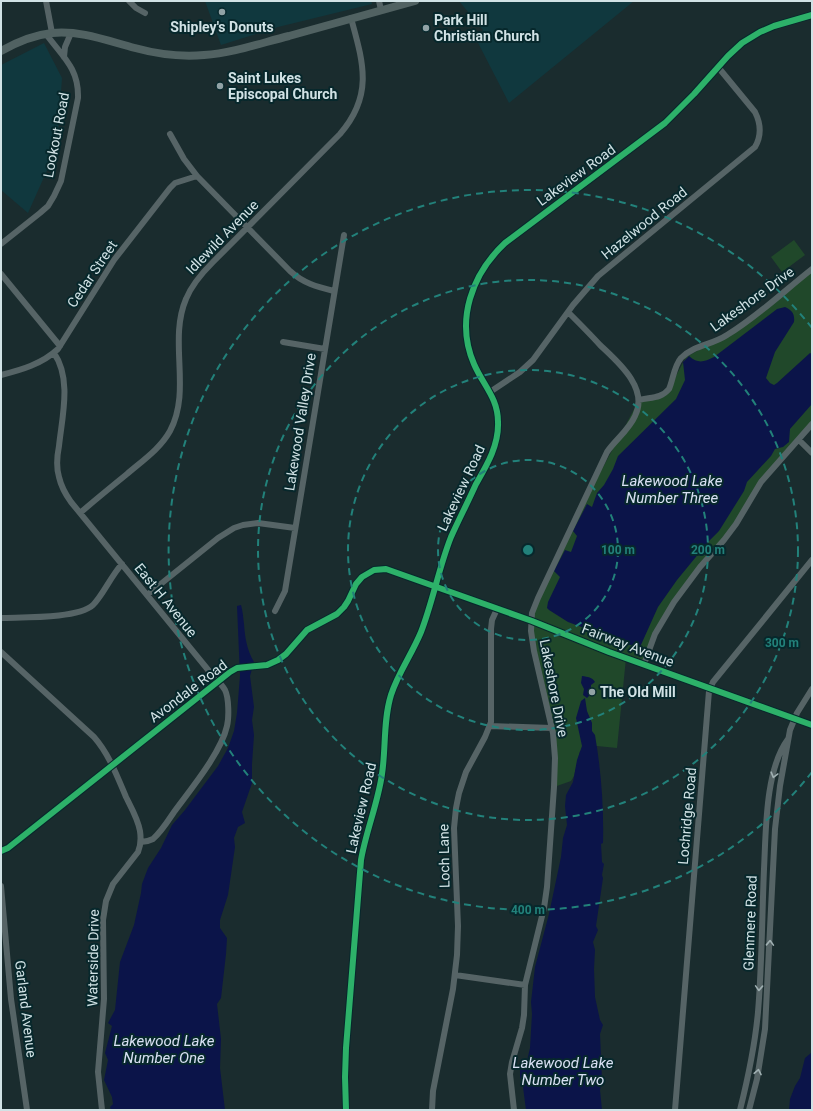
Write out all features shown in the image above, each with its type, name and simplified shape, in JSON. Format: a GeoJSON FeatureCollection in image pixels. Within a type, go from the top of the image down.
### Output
{"type":"FeatureCollection","features":[{"type":"Feature","properties":{"kind":"main road"},"geometry":{"type":"LineString","coordinates":[[1,51],[26,39],[49,33],[71,33],[86,35],[154,52],[197,56],[228,52],[415,1]]}},
{"type":"Feature","properties":{"kind":"street"},"geometry":{"type":"LineString","coordinates":[[46,1],[49,33]]}},
{"type":"Feature","properties":{"kind":"street"},"geometry":{"type":"LineString","coordinates":[[129,1],[136,8],[145,13]]}},
{"type":"Feature","properties":{"kind":"street"},"geometry":{"type":"LineString","coordinates":[[378,1],[381,10]]}},
{"type":"Feature","properties":{"kind":"street","name":"Lakeview Road"},"geometry":{"type":"LineString","coordinates":[[346,1110],[346,1048],[361,860],[382,776],[386,718],[390,698],[400,673],[415,647],[421,632],[451,538],[459,518],[492,455],[497,437],[497,411],[490,392],[474,364],[468,345],[466,330],[468,304],[475,282],[486,263],[504,243],[665,123],[736,49],[760,32],[787,21],[812,15]]}},
{"type":"Feature","properties":{"kind":"street","name":"Idlewild Avenue"},"geometry":{"type":"LineString","coordinates":[[80,513],[157,448],[170,431],[178,407],[180,376],[179,332],[181,316],[185,300],[192,287],[200,276],[340,134],[354,115],[361,96],[363,77],[361,56],[351,18]]}},
{"type":"Feature","properties":{"kind":"street","name":"Lookout Road"},"geometry":{"type":"LineString","coordinates":[[1,244],[24,227],[48,206],[61,181],[78,93],[76,77],[49,33]]}},
{"type":"Feature","properties":{"kind":"street"},"geometry":{"type":"LineString","coordinates":[[64,57],[64,51],[71,33]]}},
{"type":"Feature","properties":{"kind":"street","name":"Hazelwood Road"},"geometry":{"type":"LineString","coordinates":[[490,392],[525,368],[533,360],[568,312],[598,276],[755,147],[760,133],[758,118],[755,112],[718,67]]}},
{"type":"Feature","properties":{"kind":"street"},"geometry":{"type":"LineString","coordinates":[[170,134],[184,159],[197,176],[297,277],[314,286],[334,291]]}},
{"type":"Feature","properties":{"kind":"street","name":"Cedar Street"},"geometry":{"type":"LineString","coordinates":[[1,375],[26,368],[54,353],[60,346],[114,260],[170,188],[175,183],[197,176]]}},
{"type":"Feature","properties":{"kind":"street","name":"Lakewood Valley Drive"},"geometry":{"type":"LineString","coordinates":[[275,611],[285,591],[344,235]]}},
{"type":"Feature","properties":{"kind":"street","name":"Lakeshore Drive"},"geometry":{"type":"LineString","coordinates":[[514,1110],[510,1074],[524,1015],[525,985],[544,908],[547,887],[555,758],[552,728],[532,644],[530,625],[532,621],[532,613],[607,452],[636,416],[639,400],[660,397],[667,392],[680,359],[689,351],[727,335],[812,270]]}},
{"type":"Feature","properties":{"kind":"street"},"geometry":{"type":"LineString","coordinates":[[1,274],[60,346]]}},
{"type":"Feature","properties":{"kind":"street"},"geometry":{"type":"LineString","coordinates":[[568,312],[627,372],[637,389],[639,400]]}},
{"type":"Feature","properties":{"kind":"street"},"geometry":{"type":"LineString","coordinates":[[283,342],[325,349]]}},
{"type":"Feature","properties":{"kind":"street","name":"East H Avenue"},"geometry":{"type":"LineString","coordinates":[[54,353],[62,367],[63,380],[63,402],[57,459],[61,485],[67,497],[218,681],[224,690],[228,708],[227,726],[219,746],[210,762],[153,838],[145,842],[141,842]]}},
{"type":"Feature","properties":{"kind":"street"},"geometry":{"type":"LineString","coordinates":[[644,664],[656,634],[674,602],[732,530],[761,482],[812,424]]}},
{"type":"Feature","properties":{"kind":"street"},"geometry":{"type":"LineString","coordinates":[[798,440],[812,452]]}},
{"type":"Feature","properties":{"kind":"street"},"geometry":{"type":"LineString","coordinates":[[148,596],[218,538],[234,528],[258,523],[295,528]]}},
{"type":"Feature","properties":{"kind":"street","name":"Lochridge Road"},"geometry":{"type":"LineString","coordinates":[[675,1110],[707,720],[707,699],[710,688],[714,682],[812,560]]}},
{"type":"Feature","properties":{"kind":"street"},"geometry":{"type":"LineString","coordinates":[[1,618],[65,614],[81,611],[93,605],[114,573],[122,564]]}},
{"type":"Feature","properties":{"kind":"street","name":"Avondale Road"},"geometry":{"type":"LineString","coordinates":[[1,851],[8,848],[218,681],[237,668],[267,665],[286,654],[307,630],[337,614],[348,601],[356,584],[368,572],[374,570],[386,570],[436,586]]}},
{"type":"Feature","properties":{"kind":"street","name":"Fairway Avenue"},"geometry":{"type":"LineString","coordinates":[[436,586],[812,725]]}},
{"type":"Feature","properties":{"kind":"street","name":"Loch Lane"},"geometry":{"type":"LineString","coordinates":[[432,1110],[435,1080],[455,975],[458,926],[454,828],[456,808],[466,772],[490,726],[492,712],[491,629],[492,620],[497,609]]}},
{"type":"Feature","properties":{"kind":"street"},"geometry":{"type":"LineString","coordinates":[[1,652],[102,746],[139,826],[141,842]]}},
{"type":"Feature","properties":{"kind":"street","name":"Glenmere Road"},"geometry":{"type":"LineString","coordinates":[[749,1110],[758,1073],[766,1023],[775,822],[780,786],[788,739],[795,719],[812,689]]}},
{"type":"Feature","properties":{"kind":"street"},"geometry":{"type":"LineString","coordinates":[[490,726],[552,728]]}},
{"type":"Feature","properties":{"kind":"street","name":"Glenmere Road"},"geometry":{"type":"LineString","coordinates":[[740,1110],[753,1056],[758,1011],[768,802],[777,762],[782,747],[788,739]]}},
{"type":"Feature","properties":{"kind":"street","name":"Waterside Drive"},"geometry":{"type":"LineString","coordinates":[[102,1110],[98,1072],[104,998],[104,914],[106,901],[114,884],[138,852],[141,842]]}},
{"type":"Feature","properties":{"kind":"street","name":"Garland Avenue"},"geometry":{"type":"LineString","coordinates":[[1,886],[11,999],[27,1110]]}},
{"type":"Feature","properties":{"kind":"street"},"geometry":{"type":"LineString","coordinates":[[455,975],[525,985]]}},
{"type":"Feature","properties":{"kind":"shaded area"},"geometry":{"type":"Polygon","coordinates":[[[205,1],[371,1],[372,4],[278,27],[221,45],[205,1]]]}},
{"type":"Feature","properties":{"kind":"shaded area"},"geometry":{"type":"Polygon","coordinates":[[[459,1],[634,1],[509,103],[476,39],[483,30],[459,1]]]}},
{"type":"Feature","properties":{"kind":"shaded area"},"geometry":{"type":"Polygon","coordinates":[[[44,43],[62,78],[57,148],[28,213],[1,190],[1,65],[44,43]]]}},
{"type":"Feature","properties":{"kind":"green space"},"geometry":{"type":"Polygon","coordinates":[[[794,240],[805,255],[782,272],[771,257],[794,240]]]}},
{"type":"Feature","properties":{"kind":"green space","name":"Lakewood Lake Number Three"},"geometry":{"type":"Polygon","coordinates":[[[812,269],[812,424],[772,469],[736,524],[679,594],[655,634],[644,664],[626,658],[617,748],[597,746],[580,751],[574,776],[571,781],[554,787],[554,747],[531,620],[569,531],[639,400],[660,397],[669,389],[686,357],[716,341],[812,269]]]}},
{"type":"Feature","properties":{"kind":"water","name":"Lakewood Lake Number Three"},"geometry":{"type":"Polygon","coordinates":[[[785,307],[790,309],[794,317],[794,322],[775,352],[766,378],[774,385],[810,353],[812,354],[812,404],[790,429],[789,442],[783,447],[775,449],[771,456],[747,482],[744,491],[719,531],[677,580],[658,607],[640,647],[621,643],[602,635],[597,637],[589,633],[587,629],[568,622],[549,610],[547,608],[548,602],[560,577],[554,571],[565,550],[571,552],[577,536],[573,531],[587,504],[592,507],[597,493],[604,485],[618,456],[676,399],[685,380],[683,362],[689,356],[698,361],[707,360],[714,357],[777,309],[785,307]]]}},
{"type":"Feature","properties":{"kind":"water","name":"Lakewood Lake Number One"},"geometry":{"type":"Polygon","coordinates":[[[241,605],[247,644],[254,662],[250,676],[254,707],[252,720],[254,735],[252,783],[242,812],[245,823],[238,827],[234,838],[235,847],[228,895],[220,920],[220,928],[227,938],[221,998],[217,1004],[221,1039],[220,1068],[225,1110],[111,1110],[110,1107],[113,1104],[112,1097],[104,1080],[108,1060],[105,1053],[112,1026],[108,1023],[115,1010],[120,962],[134,925],[142,884],[148,868],[161,848],[172,825],[218,766],[228,748],[234,731],[240,676],[237,606],[241,605]]]}},
{"type":"Feature","properties":{"kind":"water"},"geometry":{"type":"Polygon","coordinates":[[[582,676],[591,678],[595,682],[591,685],[591,694],[587,698],[583,695],[584,689],[581,683],[582,676]]]}},
{"type":"Feature","properties":{"kind":"water","name":"Lakewood Lake Number Two"},"geometry":{"type":"Polygon","coordinates":[[[585,698],[587,711],[592,723],[592,731],[595,735],[602,802],[603,843],[601,844],[602,862],[604,864],[596,926],[598,930],[593,942],[595,950],[595,997],[600,1020],[603,1025],[600,1034],[602,1081],[600,1090],[602,1110],[526,1110],[520,1070],[527,1061],[530,1048],[532,1014],[531,1002],[535,967],[549,914],[561,857],[563,838],[567,825],[565,806],[566,795],[573,782],[577,760],[582,746],[576,718],[581,701],[585,698]]]}},
{"type":"Feature","properties":{"kind":"water"},"geometry":{"type":"Polygon","coordinates":[[[811,1053],[812,1110],[789,1110],[790,1099],[800,1078],[805,1058],[811,1053]]]}},
{"type":"Feature","properties":{"kind":"cycle path"},"geometry":{"type":"LineString","coordinates":[[346,1110],[346,1048],[361,860],[380,785],[388,705],[397,679],[421,632],[451,537],[488,462],[497,439],[498,422],[496,406],[474,364],[466,331],[470,299],[476,283],[493,255],[505,243],[665,123],[742,43],[760,32],[774,26],[812,15]]}},
{"type":"Feature","properties":{"kind":"cycle path"},"geometry":{"type":"LineString","coordinates":[[1,851],[8,848],[230,672],[237,668],[267,665],[286,654],[307,630],[337,614],[348,601],[356,584],[362,577],[374,570],[386,569],[532,621],[609,652],[812,725]]}},
{"type":"Feature","properties":{"kind":"place","name":"Shipley's Donuts"},"geometry":{"type":"Point","coordinates":[222,12]}},
{"type":"Feature","properties":{"kind":"place","name":"Park Hill Christian Church"},"geometry":{"type":"Point","coordinates":[426,28]}},
{"type":"Feature","properties":{"kind":"place","name":"Saint Lukes Episcopal Church"},"geometry":{"type":"Point","coordinates":[220,86]}},
{"type":"Feature","properties":{"kind":"place","name":"The Old Mill"},"geometry":{"type":"Point","coordinates":[592,692]}}]}
